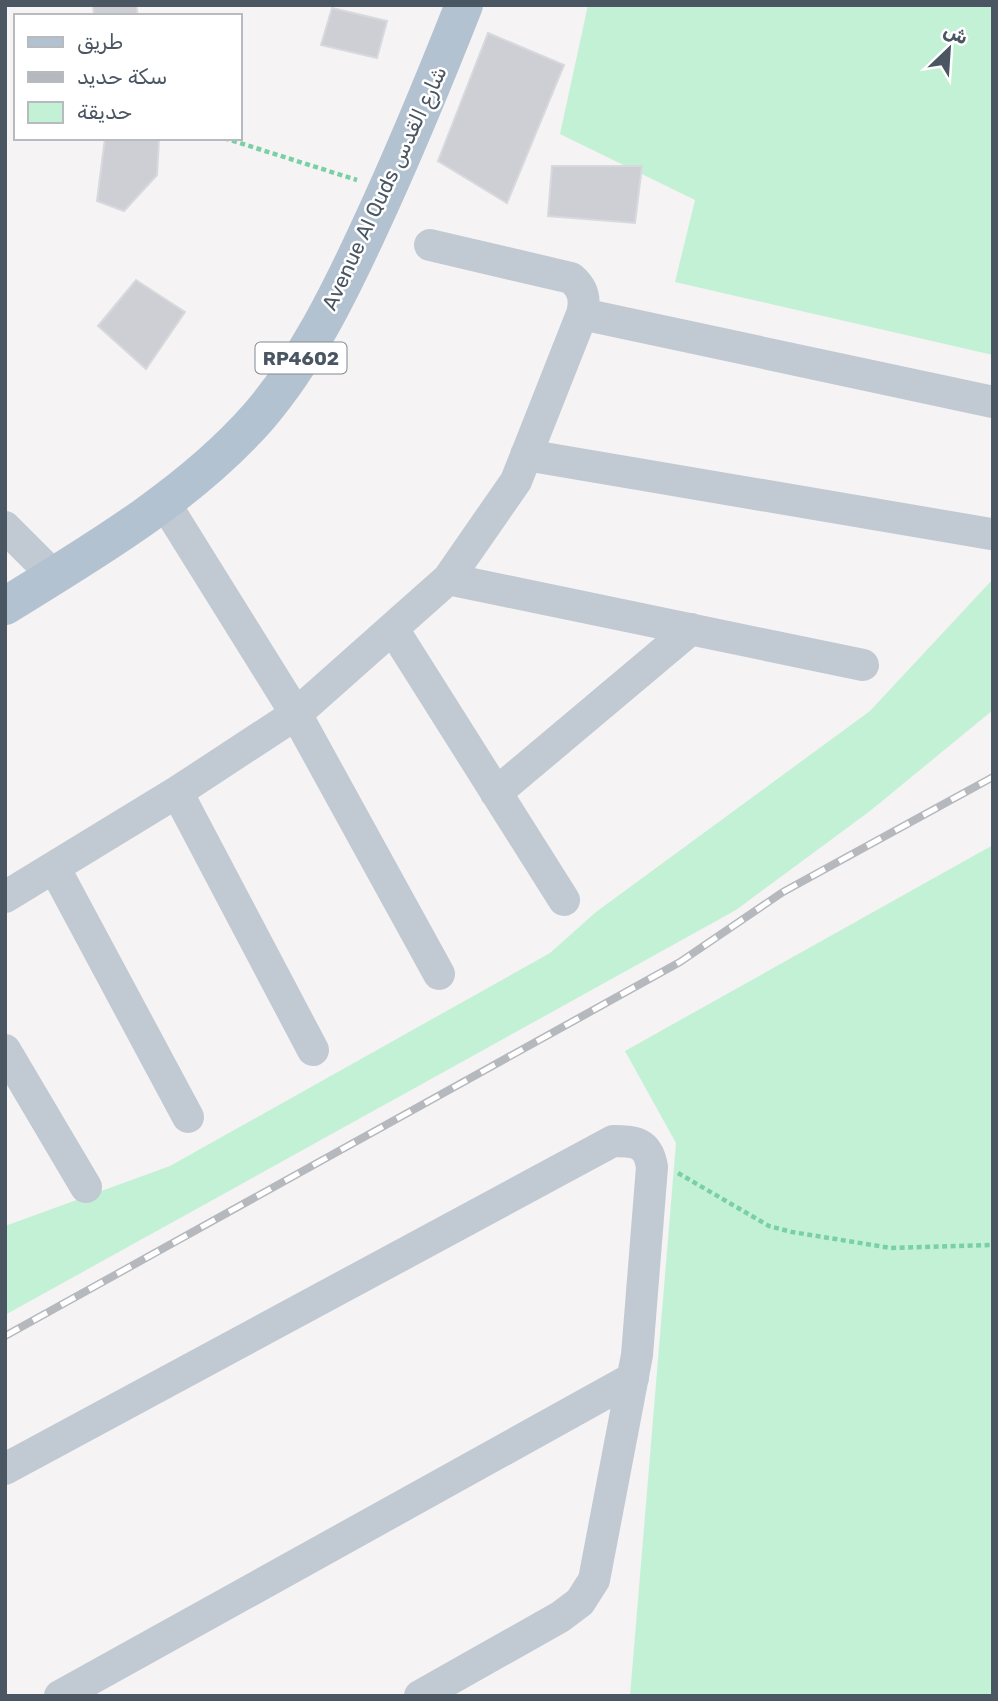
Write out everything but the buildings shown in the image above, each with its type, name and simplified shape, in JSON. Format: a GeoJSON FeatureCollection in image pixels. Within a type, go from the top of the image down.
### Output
{"type":"FeatureCollection","features":[{"type":"Feature","properties":{"kind":"main road","name":"Avenue Al Quds شارع القدس"},"geometry":{"type":"LineString","coordinates":[[5,606],[164,502],[207,467],[259,416],[303,356],[341,290],[388,189],[464,5]]}},
{"type":"Feature","properties":{"kind":"street"},"geometry":{"type":"LineString","coordinates":[[5,897],[177,792],[296,714],[448,579],[516,481],[582,314],[584,298],[577,283],[570,278],[430,245]]}},
{"type":"Feature","properties":{"kind":"street"},"geometry":{"type":"LineString","coordinates":[[582,314],[993,402]]}},
{"type":"Feature","properties":{"kind":"street"},"geometry":{"type":"LineString","coordinates":[[526,455],[991,534]]}},
{"type":"Feature","properties":{"kind":"street"},"geometry":{"type":"LineString","coordinates":[[164,502],[296,714],[439,974]]}},
{"type":"Feature","properties":{"kind":"street"},"geometry":{"type":"LineString","coordinates":[[5,527],[54,576]]}},
{"type":"Feature","properties":{"kind":"street"},"geometry":{"type":"LineString","coordinates":[[448,579],[863,665]]}},
{"type":"Feature","properties":{"kind":"street"},"geometry":{"type":"LineString","coordinates":[[393,629],[564,900]]}},
{"type":"Feature","properties":{"kind":"street"},"geometry":{"type":"LineString","coordinates":[[496,793],[691,629]]}},
{"type":"Feature","properties":{"kind":"street"},"geometry":{"type":"LineString","coordinates":[[177,792],[313,1050]]}},
{"type":"Feature","properties":{"kind":"street"},"geometry":{"type":"LineString","coordinates":[[54,867],[188,1117]]}},
{"type":"Feature","properties":{"kind":"street"},"geometry":{"type":"LineString","coordinates":[[5,1050],[86,1187]]}},
{"type":"Feature","properties":{"kind":"street"},"geometry":{"type":"LineString","coordinates":[[5,1469],[613,1141],[638,1144],[646,1149],[652,1167],[643,1272],[632,1378],[594,1580],[580,1602],[560,1617],[420,1696]]}},
{"type":"Feature","properties":{"kind":"street"},"geometry":{"type":"LineString","coordinates":[[60,1696],[632,1378]]}},
{"type":"Feature","properties":{"kind":"path"},"geometry":{"type":"LineString","coordinates":[[230,140],[388,189]]}},
{"type":"Feature","properties":{"kind":"path"},"geometry":{"type":"LineString","coordinates":[[650,1157],[769,1226],[792,1232],[891,1248],[993,1245]]}},
{"type":"Feature","properties":{"kind":"green space"},"geometry":{"type":"Polygon","coordinates":[[[588,5],[993,5],[993,355],[675,282],[695,200],[560,134],[588,5]]]}},
{"type":"Feature","properties":{"kind":"green space"},"geometry":{"type":"Polygon","coordinates":[[[993,579],[993,710],[870,811],[736,910],[5,1315],[5,1226],[170,1166],[550,953],[596,912],[870,711],[993,579]]]}},
{"type":"Feature","properties":{"kind":"green space"},"geometry":{"type":"Polygon","coordinates":[[[993,845],[993,1696],[630,1696],[676,1143],[625,1051],[993,845]]]}},
{"type":"Feature","properties":{"kind":"railway"},"geometry":{"type":"LineString","coordinates":[[5,1336],[680,962],[783,892],[993,777]]}}]}
